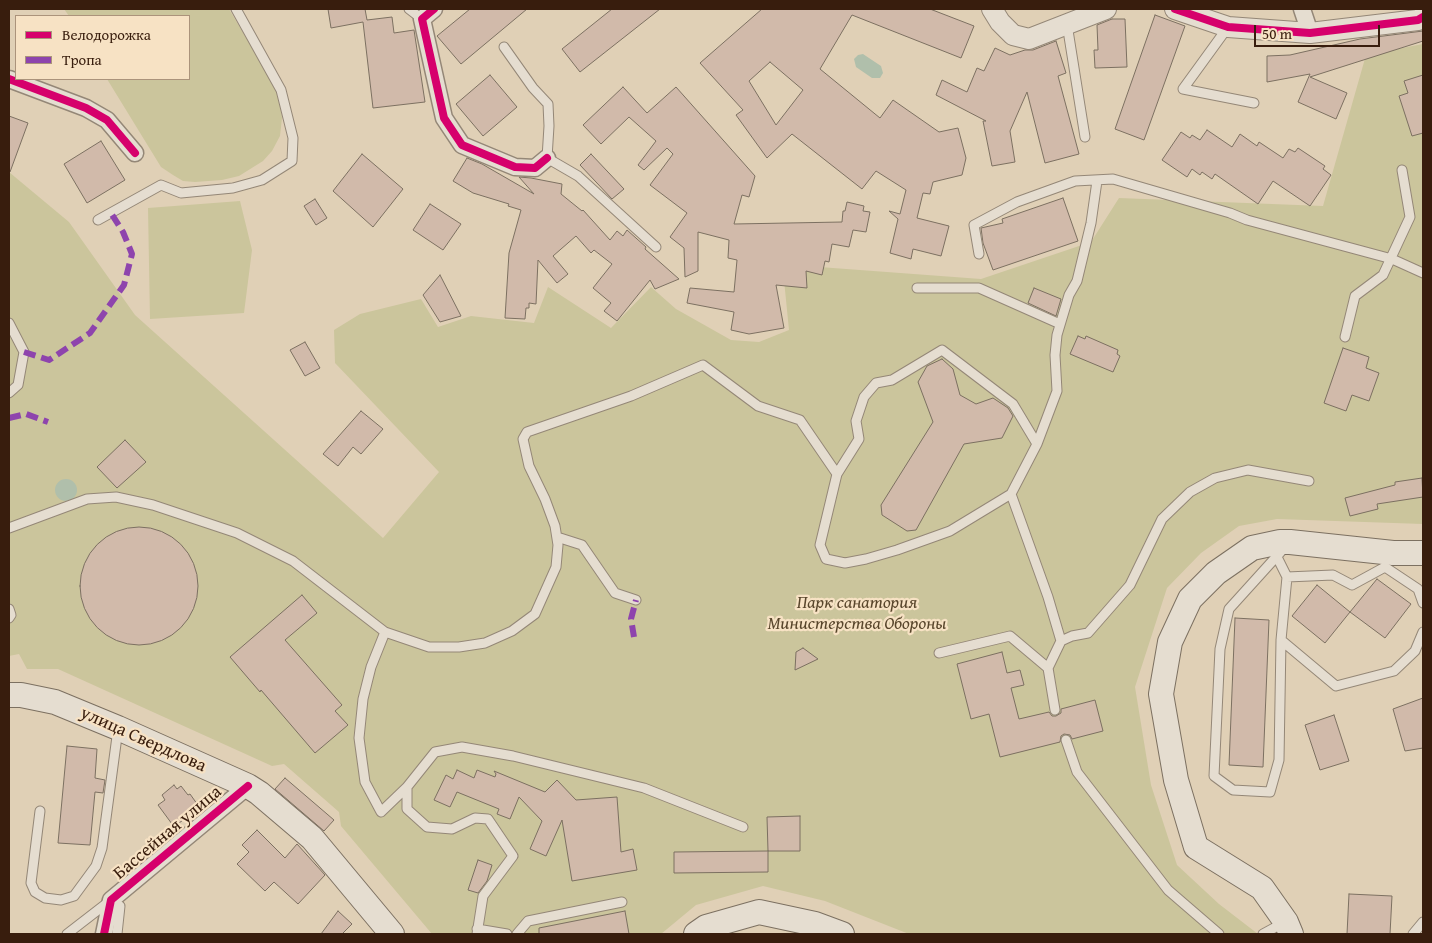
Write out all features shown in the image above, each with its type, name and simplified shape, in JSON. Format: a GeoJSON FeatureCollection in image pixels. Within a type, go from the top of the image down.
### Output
{"type":"FeatureCollection","features":[{"type":"Feature","properties":{"kind":"main road"},"geometry":{"type":"LineString","coordinates":[[1288,928],[1262,888],[1196,847],[1176,780],[1160,694],[1170,642],[1190,599],[1216,573],[1252,548],[1280,542],[1283,549],[1393,553],[1423,552]]}},
{"type":"Feature","properties":{"kind":"main road","name":"улица Свердлова"},"geometry":{"type":"LineString","coordinates":[[9,695],[21,694],[55,702],[248,786],[259,793],[312,838],[392,934]]}},
{"type":"Feature","properties":{"kind":"main road"},"geometry":{"type":"LineString","coordinates":[[696,934],[706,927],[759,912],[815,924],[842,934]]}},
{"type":"Feature","properties":{"kind":"street"},"geometry":{"type":"LineString","coordinates":[[992,9],[1000,22],[1013,35],[1030,39],[1106,9]]}},
{"type":"Feature","properties":{"kind":"street"},"geometry":{"type":"LineString","coordinates":[[1175,9],[1228,27],[1310,33],[1418,20],[1423,16]]}},
{"type":"Feature","properties":{"kind":"street"},"geometry":{"type":"LineString","coordinates":[[1302,9],[1310,33]]}},
{"type":"Feature","properties":{"kind":"street"},"geometry":{"type":"LineString","coordinates":[[422,12],[444,118],[462,145],[515,167],[535,168],[547,158]]}},
{"type":"Feature","properties":{"kind":"street"},"geometry":{"type":"LineString","coordinates":[[9,79],[86,108],[107,120],[135,153]]}},
{"type":"Feature","properties":{"kind":"street","name":"Бассейная улица"},"geometry":{"type":"LineString","coordinates":[[104,934],[111,900],[248,786]]}},
{"type":"Feature","properties":{"kind":"lane"},"geometry":{"type":"LineString","coordinates":[[98,220],[161,185],[181,193],[233,188],[262,180],[292,160],[292,138],[281,90],[236,9]]}},
{"type":"Feature","properties":{"kind":"lane"},"geometry":{"type":"LineString","coordinates":[[1068,24],[1085,138]]}},
{"type":"Feature","properties":{"kind":"lane"},"geometry":{"type":"LineString","coordinates":[[1228,27],[1183,89],[1254,103]]}},
{"type":"Feature","properties":{"kind":"lane"},"geometry":{"type":"LineString","coordinates":[[504,46],[533,88],[548,104],[547,158],[578,176],[656,247]]}},
{"type":"Feature","properties":{"kind":"lane"},"geometry":{"type":"LineString","coordinates":[[1345,337],[1356,296],[1382,275],[1392,259],[1410,217],[1402,170]]}},
{"type":"Feature","properties":{"kind":"lane"},"geometry":{"type":"LineString","coordinates":[[979,254],[974,225],[1017,202],[1075,181],[1113,179],[1247,220],[1392,259],[1423,274]]}},
{"type":"Feature","properties":{"kind":"lane"},"geometry":{"type":"LineString","coordinates":[[1036,444],[1013,404],[942,350],[892,380],[876,383],[864,397],[856,421],[859,439],[837,474],[820,545],[826,559],[845,563],[897,550],[950,531],[1011,494],[1036,444],[1057,391],[1055,355],[1057,335],[1069,295],[1077,280],[1092,224],[1097,180]]}},
{"type":"Feature","properties":{"kind":"lane"},"geometry":{"type":"LineString","coordinates":[[918,288],[979,288],[1060,324]]}},
{"type":"Feature","properties":{"kind":"lane"},"geometry":{"type":"LineString","coordinates":[[9,323],[24,352],[18,385],[9,393]]}},
{"type":"Feature","properties":{"kind":"lane"},"geometry":{"type":"LineString","coordinates":[[9,528],[87,499],[116,497],[153,505],[237,533],[293,562],[385,632],[429,647],[459,647],[485,642],[512,631],[535,614],[556,567],[558,545],[555,526],[545,499],[529,466],[523,439],[527,432],[631,396],[703,365],[758,406],[800,420],[837,474]]}},
{"type":"Feature","properties":{"kind":"lane"},"geometry":{"type":"LineString","coordinates":[[1055,710],[1048,668],[1061,641],[1088,632],[1130,586],[1162,519],[1190,492],[1215,478],[1248,470],[1309,481]]}},
{"type":"Feature","properties":{"kind":"lane"},"geometry":{"type":"LineString","coordinates":[[1011,494],[1048,597],[1061,641]]}},
{"type":"Feature","properties":{"kind":"lane"},"geometry":{"type":"LineString","coordinates":[[557,537],[582,545],[615,593],[636,600]]}},
{"type":"Feature","properties":{"kind":"lane"},"geometry":{"type":"LineString","coordinates":[[1283,549],[1287,577],[1281,640],[1279,760],[1270,792],[1233,790],[1214,776],[1220,649],[1229,609],[1283,549]]}},
{"type":"Feature","properties":{"kind":"lane"},"geometry":{"type":"LineString","coordinates":[[1287,577],[1333,575],[1352,585],[1385,567],[1418,589],[1423,603]]}},
{"type":"Feature","properties":{"kind":"lane"},"geometry":{"type":"LineString","coordinates":[[9,609],[11,615],[9,618]]}},
{"type":"Feature","properties":{"kind":"lane"},"geometry":{"type":"LineString","coordinates":[[385,632],[370,667],[363,699],[359,738],[365,782],[381,812],[407,787],[435,752],[462,747],[513,756],[644,788],[743,828]]}},
{"type":"Feature","properties":{"kind":"lane"},"geometry":{"type":"LineString","coordinates":[[1281,640],[1336,686],[1394,671],[1415,651],[1423,632]]}},
{"type":"Feature","properties":{"kind":"lane"},"geometry":{"type":"LineString","coordinates":[[939,653],[1010,636],[1048,668]]}},
{"type":"Feature","properties":{"kind":"lane"},"geometry":{"type":"LineString","coordinates":[[40,811],[32,883],[36,892],[45,898],[61,900],[74,896],[96,866],[102,848],[118,728]]}},
{"type":"Feature","properties":{"kind":"lane"},"geometry":{"type":"LineString","coordinates":[[1066,740],[1077,772],[1168,890],[1219,934]]}},
{"type":"Feature","properties":{"kind":"lane"},"geometry":{"type":"LineString","coordinates":[[407,787],[407,809],[427,827],[452,829],[475,818],[488,819],[513,856],[483,896],[477,932],[507,934]]}},
{"type":"Feature","properties":{"kind":"lane"},"geometry":{"type":"LineString","coordinates":[[68,934],[111,900],[120,906],[117,934]]}},
{"type":"Feature","properties":{"kind":"lane"},"geometry":{"type":"LineString","coordinates":[[517,934],[528,921],[622,902]]}},
{"type":"Feature","properties":{"kind":"lane"},"geometry":{"type":"LineString","coordinates":[[1413,934],[1423,922]]}},
{"type":"Feature","properties":{"kind":"lane"},"geometry":{"type":"LineString","coordinates":[[1262,934],[1288,928]]}},
{"type":"Feature","properties":{"kind":"green space"},"geometry":{"type":"Polygon","coordinates":[[[64,9],[229,9],[280,95],[282,118],[280,136],[272,151],[263,161],[239,176],[222,180],[183,181],[161,167],[108,80],[190,80],[190,15],[68,15],[64,9]]]}},
{"type":"Feature","properties":{"kind":"green space","name":"Парк санатория Министерства Обороны"},"geometry":{"type":"Polygon","coordinates":[[[1423,44],[1423,524],[1277,519],[1239,526],[1201,553],[1167,588],[1135,687],[1151,785],[1177,865],[1219,904],[1258,934],[909,934],[825,901],[763,886],[696,905],[661,934],[432,934],[341,826],[339,812],[284,764],[272,766],[58,669],[27,669],[19,654],[9,656],[9,172],[69,222],[135,315],[383,538],[439,472],[335,363],[334,330],[360,314],[421,299],[438,327],[471,316],[534,323],[548,287],[611,328],[651,287],[676,309],[731,340],[759,342],[789,330],[784,280],[806,266],[981,279],[1091,242],[1119,198],[1323,206],[1366,55],[1423,44]]]}},
{"type":"Feature","properties":{"kind":"green space"},"geometry":{"type":"Polygon","coordinates":[[[240,201],[252,250],[244,313],[150,319],[148,208],[240,201]]]}},
{"type":"Feature","properties":{"kind":"shaded area"},"geometry":{"type":"Polygon","coordinates":[[[863,54],[881,66],[883,73],[880,78],[872,78],[856,67],[854,59],[858,55],[863,54]]]}},
{"type":"Feature","properties":{"kind":"shaded area"},"geometry":{"type":"Polygon","coordinates":[[[66,479],[74,482],[77,490],[74,498],[66,501],[58,498],[55,490],[58,482],[66,479]]]}},
{"type":"Feature","properties":{"kind":"building"},"geometry":{"type":"Polygon","coordinates":[[[328,9],[365,9],[367,20],[392,17],[394,33],[414,30],[425,102],[373,108],[363,22],[331,28],[328,9]]]}},
{"type":"Feature","properties":{"kind":"building"},"geometry":{"type":"Polygon","coordinates":[[[470,9],[527,9],[461,64],[437,36],[470,9]]]}},
{"type":"Feature","properties":{"kind":"building"},"geometry":{"type":"Polygon","coordinates":[[[612,9],[660,9],[580,72],[562,49],[612,9]]]}},
{"type":"Feature","properties":{"kind":"building"},"geometry":{"type":"Polygon","coordinates":[[[762,9],[930,9],[974,26],[961,58],[852,15],[820,69],[880,118],[893,100],[939,132],[958,128],[966,158],[962,175],[933,182],[930,194],[923,193],[917,218],[949,226],[941,256],[913,249],[911,259],[890,253],[898,219],[889,211],[900,214],[906,190],[876,171],[862,189],[792,134],[767,158],[736,115],[743,110],[700,63],[762,9]],[[770,62],[749,81],[776,125],[803,90],[770,62]]]}},
{"type":"Feature","properties":{"kind":"building"},"geometry":{"type":"Polygon","coordinates":[[[1155,15],[1185,26],[1144,140],[1115,129],[1155,15]]]}},
{"type":"Feature","properties":{"kind":"building"},"geometry":{"type":"Polygon","coordinates":[[[1112,19],[1125,19],[1127,67],[1095,68],[1094,50],[1098,50],[1097,25],[1112,19]]]}},
{"type":"Feature","properties":{"kind":"building"},"geometry":{"type":"Polygon","coordinates":[[[1423,31],[1423,41],[1310,77],[1347,93],[1336,119],[1298,102],[1310,74],[1267,82],[1267,56],[1290,55],[1360,39],[1423,31]]]}},
{"type":"Feature","properties":{"kind":"building"},"geometry":{"type":"Polygon","coordinates":[[[1056,41],[1066,73],[1058,76],[1079,154],[1045,163],[1027,92],[1010,131],[1015,162],[992,166],[983,121],[986,121],[936,95],[942,80],[967,92],[977,68],[984,71],[995,48],[1010,55],[1025,50],[1033,50],[1056,41]]]}},
{"type":"Feature","properties":{"kind":"building"},"geometry":{"type":"Polygon","coordinates":[[[490,75],[517,107],[483,136],[456,104],[490,75]]]}},
{"type":"Feature","properties":{"kind":"building"},"geometry":{"type":"Polygon","coordinates":[[[1423,75],[1423,133],[1412,136],[1399,96],[1408,93],[1404,81],[1423,75]]]}},
{"type":"Feature","properties":{"kind":"building"},"geometry":{"type":"Polygon","coordinates":[[[623,87],[647,113],[676,87],[755,176],[749,197],[742,195],[734,224],[842,222],[843,211],[845,211],[847,202],[864,206],[863,211],[870,212],[866,232],[853,230],[849,247],[832,244],[829,262],[825,261],[822,275],[806,271],[807,288],[776,285],[784,328],[749,334],[731,330],[734,312],[687,303],[690,288],[734,292],[737,260],[728,258],[729,240],[698,232],[698,271],[685,277],[684,248],[670,237],[687,213],[650,185],[673,154],[667,148],[644,170],[638,165],[656,141],[629,117],[601,144],[583,125],[623,87]]]}},
{"type":"Feature","properties":{"kind":"building"},"geometry":{"type":"Polygon","coordinates":[[[9,116],[28,123],[10,172],[9,172],[9,116]]]}},
{"type":"Feature","properties":{"kind":"building"},"geometry":{"type":"Polygon","coordinates":[[[1207,130],[1232,147],[1240,134],[1257,146],[1259,142],[1283,158],[1289,149],[1295,152],[1298,148],[1325,166],[1323,169],[1331,175],[1310,206],[1273,181],[1258,204],[1215,174],[1212,179],[1202,172],[1200,175],[1192,169],[1187,177],[1162,160],[1181,132],[1190,138],[1192,135],[1200,140],[1207,130]]]}},
{"type":"Feature","properties":{"kind":"building"},"geometry":{"type":"Polygon","coordinates":[[[101,141],[125,180],[87,203],[64,164],[101,141]]]}},
{"type":"Feature","properties":{"kind":"building"},"geometry":{"type":"Polygon","coordinates":[[[362,154],[403,189],[373,227],[333,191],[362,154]]]}},
{"type":"Feature","properties":{"kind":"building"},"geometry":{"type":"Polygon","coordinates":[[[591,154],[624,189],[612,199],[580,165],[591,154]]]}},
{"type":"Feature","properties":{"kind":"building"},"geometry":{"type":"Polygon","coordinates":[[[467,158],[482,164],[534,194],[519,177],[562,184],[561,194],[583,210],[610,240],[617,231],[623,236],[627,230],[679,279],[655,289],[650,280],[617,321],[604,311],[611,303],[593,288],[612,264],[594,250],[591,253],[576,236],[553,256],[568,274],[557,283],[538,260],[536,304],[529,303],[529,308],[526,308],[525,319],[505,318],[509,253],[521,210],[508,206],[509,204],[473,193],[453,181],[467,158]]]}},
{"type":"Feature","properties":{"kind":"building"},"geometry":{"type":"Polygon","coordinates":[[[1063,198],[1078,241],[993,270],[983,243],[981,228],[1003,223],[1002,219],[1063,198]]]}},
{"type":"Feature","properties":{"kind":"building"},"geometry":{"type":"Polygon","coordinates":[[[315,199],[327,218],[316,225],[304,206],[315,199]]]}},
{"type":"Feature","properties":{"kind":"building"},"geometry":{"type":"Polygon","coordinates":[[[430,204],[461,224],[443,250],[413,230],[430,204]]]}},
{"type":"Feature","properties":{"kind":"building"},"geometry":{"type":"Polygon","coordinates":[[[440,275],[461,316],[440,322],[423,295],[440,275]]]}},
{"type":"Feature","properties":{"kind":"building"},"geometry":{"type":"Polygon","coordinates":[[[1034,288],[1061,299],[1056,316],[1028,303],[1034,288]]]}},
{"type":"Feature","properties":{"kind":"building"},"geometry":{"type":"Polygon","coordinates":[[[1078,336],[1085,339],[1086,336],[1118,350],[1117,354],[1120,356],[1113,372],[1070,354],[1078,336]]]}},
{"type":"Feature","properties":{"kind":"building"},"geometry":{"type":"Polygon","coordinates":[[[305,342],[320,368],[305,376],[290,350],[305,342]]]}},
{"type":"Feature","properties":{"kind":"building"},"geometry":{"type":"Polygon","coordinates":[[[1343,348],[1369,357],[1366,368],[1379,373],[1369,401],[1352,395],[1346,411],[1324,403],[1343,348]]]}},
{"type":"Feature","properties":{"kind":"building"},"geometry":{"type":"Polygon","coordinates":[[[942,359],[953,369],[960,395],[976,404],[993,398],[1008,408],[1013,416],[1002,438],[964,444],[916,530],[907,531],[882,515],[881,505],[933,422],[918,382],[927,366],[942,359]]]}},
{"type":"Feature","properties":{"kind":"building"},"geometry":{"type":"Polygon","coordinates":[[[361,411],[383,429],[361,454],[353,447],[338,466],[323,454],[361,411]]]}},
{"type":"Feature","properties":{"kind":"building"},"geometry":{"type":"Polygon","coordinates":[[[125,440],[146,462],[117,488],[97,467],[125,440]]]}},
{"type":"Feature","properties":{"kind":"building"},"geometry":{"type":"Polygon","coordinates":[[[1422,478],[1423,497],[1377,504],[1378,509],[1350,516],[1345,498],[1395,485],[1395,482],[1422,478]]]}},
{"type":"Feature","properties":{"kind":"building"},"geometry":{"type":"Polygon","coordinates":[[[139,527],[162,531],[181,544],[194,563],[198,586],[194,609],[181,628],[162,641],[139,645],[116,641],[97,628],[84,609],[80,586],[84,563],[97,544],[116,531],[139,527]]]}},
{"type":"Feature","properties":{"kind":"building"},"geometry":{"type":"Polygon","coordinates":[[[1377,579],[1411,604],[1385,638],[1350,612],[1377,579]]]}},
{"type":"Feature","properties":{"kind":"building"},"geometry":{"type":"Polygon","coordinates":[[[1317,585],[1350,612],[1325,643],[1292,616],[1317,585]]]}},
{"type":"Feature","properties":{"kind":"building"},"geometry":{"type":"Polygon","coordinates":[[[302,595],[317,613],[285,640],[342,705],[335,711],[348,725],[315,753],[230,657],[302,595]]]}},
{"type":"Feature","properties":{"kind":"building"},"geometry":{"type":"Polygon","coordinates":[[[1235,618],[1269,620],[1263,767],[1229,765],[1235,618]]]}},
{"type":"Feature","properties":{"kind":"building"},"geometry":{"type":"Polygon","coordinates":[[[803,648],[818,659],[795,670],[796,652],[803,648]]]}},
{"type":"Feature","properties":{"kind":"building"},"geometry":{"type":"Polygon","coordinates":[[[1002,652],[1007,673],[1020,670],[1024,685],[1011,688],[1019,719],[1049,712],[1052,716],[1056,716],[1061,713],[1061,709],[1095,700],[1103,731],[1072,739],[1070,735],[1064,734],[1061,736],[1060,742],[1000,757],[989,714],[971,719],[957,664],[1002,652]]]}},
{"type":"Feature","properties":{"kind":"building"},"geometry":{"type":"Polygon","coordinates":[[[1423,698],[1423,748],[1405,751],[1393,709],[1423,698]]]}},
{"type":"Feature","properties":{"kind":"building"},"geometry":{"type":"Polygon","coordinates":[[[1334,715],[1349,761],[1320,770],[1305,725],[1334,715]]]}},
{"type":"Feature","properties":{"kind":"building"},"geometry":{"type":"Polygon","coordinates":[[[67,746],[97,749],[95,778],[105,780],[103,793],[95,792],[90,845],[58,843],[67,746]]]}},
{"type":"Feature","properties":{"kind":"building"},"geometry":{"type":"Polygon","coordinates":[[[457,770],[474,778],[477,770],[495,777],[494,771],[545,792],[557,780],[576,800],[617,797],[621,852],[633,849],[637,870],[572,881],[562,820],[546,856],[530,849],[542,821],[519,797],[510,819],[497,814],[499,809],[457,792],[450,807],[434,800],[446,775],[453,779],[457,770]]]}},
{"type":"Feature","properties":{"kind":"building"},"geometry":{"type":"Polygon","coordinates":[[[285,778],[334,820],[324,831],[275,789],[285,778]]]}},
{"type":"Feature","properties":{"kind":"building"},"geometry":{"type":"Polygon","coordinates":[[[174,785],[177,789],[181,786],[188,795],[190,794],[200,808],[179,823],[177,820],[172,824],[158,805],[165,800],[162,795],[174,785]]]}},
{"type":"Feature","properties":{"kind":"building"},"geometry":{"type":"Polygon","coordinates":[[[800,816],[800,851],[768,851],[767,817],[800,816]]]}},
{"type":"Feature","properties":{"kind":"building"},"geometry":{"type":"Polygon","coordinates":[[[257,830],[285,858],[297,844],[325,875],[298,904],[274,882],[265,891],[237,864],[249,852],[242,845],[257,830]]]}},
{"type":"Feature","properties":{"kind":"building"},"geometry":{"type":"Polygon","coordinates":[[[768,851],[768,872],[674,873],[674,852],[768,851]]]}},
{"type":"Feature","properties":{"kind":"building"},"geometry":{"type":"Polygon","coordinates":[[[478,860],[492,865],[487,881],[478,893],[468,890],[478,860]]]}},
{"type":"Feature","properties":{"kind":"building"},"geometry":{"type":"Polygon","coordinates":[[[1349,894],[1392,896],[1390,934],[1347,934],[1349,894]]]}},
{"type":"Feature","properties":{"kind":"building"},"geometry":{"type":"Polygon","coordinates":[[[338,911],[352,924],[342,934],[321,934],[338,911]]]}},
{"type":"Feature","properties":{"kind":"building"},"geometry":{"type":"Polygon","coordinates":[[[625,911],[629,934],[539,934],[539,928],[625,911]]]}},
{"type":"Feature","properties":{"kind":"marked path"},"geometry":{"type":"LineString","coordinates":[[24,352],[49,360],[90,333],[124,285],[132,254],[123,232],[111,213]]}},
{"type":"Feature","properties":{"kind":"marked path"},"geometry":{"type":"LineString","coordinates":[[9,418],[26,414],[48,422]]}},
{"type":"Feature","properties":{"kind":"marked path"},"geometry":{"type":"LineString","coordinates":[[634,637],[631,619],[636,600]]}},
{"type":"Feature","properties":{"kind":"cycle path"},"geometry":{"type":"LineString","coordinates":[[434,9],[422,19],[444,118],[462,145],[515,167],[535,168],[547,158]]}},
{"type":"Feature","properties":{"kind":"cycle path"},"geometry":{"type":"LineString","coordinates":[[1175,9],[1228,27],[1310,33],[1418,20],[1423,17]]}},
{"type":"Feature","properties":{"kind":"cycle path"},"geometry":{"type":"LineString","coordinates":[[9,79],[86,108],[107,120],[135,153]]}},
{"type":"Feature","properties":{"kind":"cycle path"},"geometry":{"type":"LineString","coordinates":[[104,934],[111,900],[248,786]]}}]}
